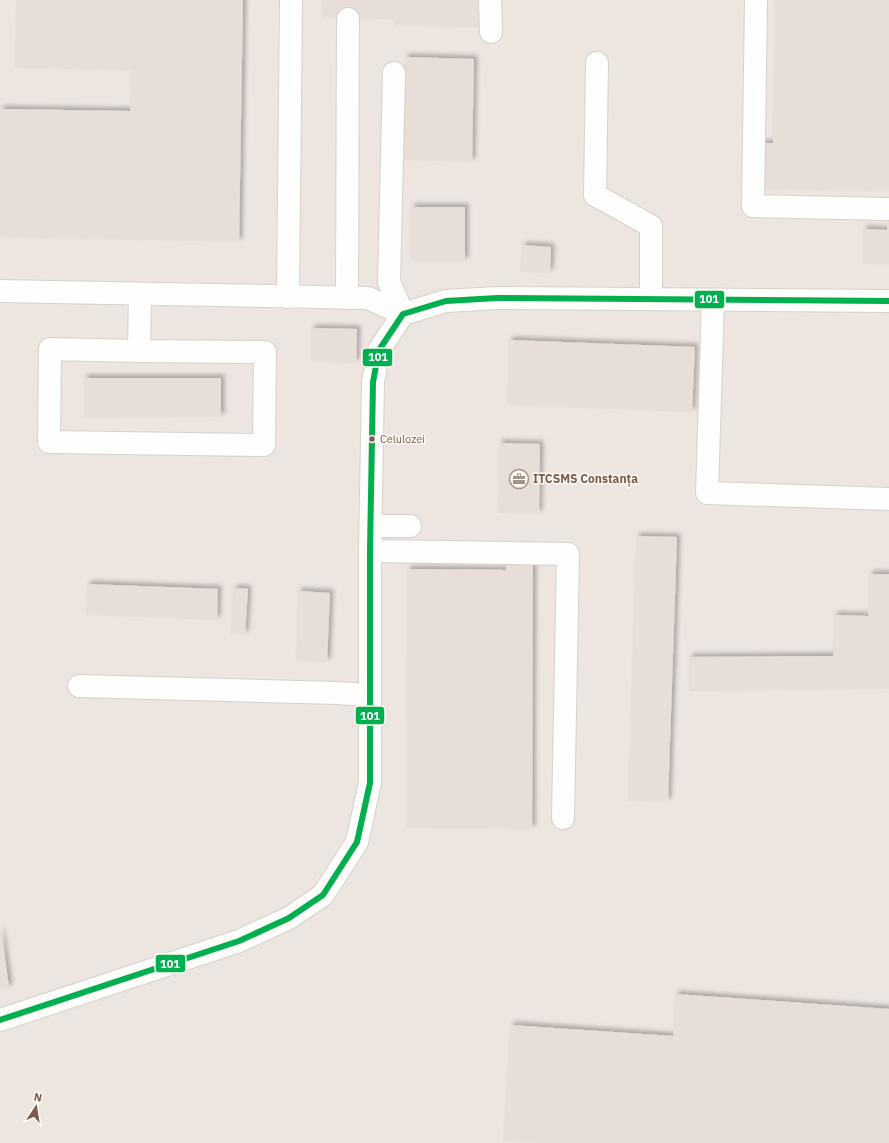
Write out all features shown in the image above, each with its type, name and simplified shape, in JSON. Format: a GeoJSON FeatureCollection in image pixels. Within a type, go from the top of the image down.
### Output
{"type":"FeatureCollection","features":[{"type":"Feature","properties":{"kind":"street"},"geometry":{"type":"LineString","coordinates":[[288,297],[291,0]]}},
{"type":"Feature","properties":{"kind":"street"},"geometry":{"type":"LineString","coordinates":[[490,0],[490,32]]}},
{"type":"Feature","properties":{"kind":"street"},"geometry":{"type":"LineString","coordinates":[[756,0],[752,206],[889,209]]}},
{"type":"Feature","properties":{"kind":"street"},"geometry":{"type":"LineString","coordinates":[[347,298],[348,19]]}},
{"type":"Feature","properties":{"kind":"street"},"geometry":{"type":"LineString","coordinates":[[597,63],[595,195],[651,226],[651,299]]}},
{"type":"Feature","properties":{"kind":"street"},"geometry":{"type":"LineString","coordinates":[[394,73],[389,282],[403,314]]}},
{"type":"Feature","properties":{"kind":"street"},"geometry":{"type":"LineString","coordinates":[[0,291],[368,298],[403,314]]}},
{"type":"Feature","properties":{"kind":"street"},"geometry":{"type":"LineString","coordinates":[[139,351],[140,294]]}},
{"type":"Feature","properties":{"kind":"street"},"geometry":{"type":"LineString","coordinates":[[0,1020],[239,941],[289,918],[323,895],[357,842],[370,783],[370,551],[373,382],[379,350],[403,314],[446,301],[497,298],[889,301]]}},
{"type":"Feature","properties":{"kind":"street"},"geometry":{"type":"LineString","coordinates":[[713,300],[707,493],[889,499]]}},
{"type":"Feature","properties":{"kind":"street"},"geometry":{"type":"LineString","coordinates":[[50,349],[139,351],[265,352],[264,445],[49,442],[50,349]]}},
{"type":"Feature","properties":{"kind":"street"},"geometry":{"type":"LineString","coordinates":[[371,526],[410,526]]}},
{"type":"Feature","properties":{"kind":"street"},"geometry":{"type":"LineString","coordinates":[[370,551],[568,554],[563,818]]}},
{"type":"Feature","properties":{"kind":"street"},"geometry":{"type":"LineString","coordinates":[[79,686],[370,695]]}},
{"type":"Feature","properties":{"kind":"shaded area"},"geometry":{"type":"Polygon","coordinates":[[[0,0],[889,0],[889,1143],[0,1143],[0,0]]]}},
{"type":"Feature","properties":{"kind":"building"},"geometry":{"type":"Polygon","coordinates":[[[16,0],[243,0],[239,242],[0,237],[0,109],[130,111],[131,70],[15,68],[16,0]]]}},
{"type":"Feature","properties":{"kind":"building"},"geometry":{"type":"Polygon","coordinates":[[[322,0],[480,0],[480,27],[394,26],[394,19],[322,18],[322,0]]]}},
{"type":"Feature","properties":{"kind":"building"},"geometry":{"type":"Polygon","coordinates":[[[774,0],[889,0],[889,191],[759,189],[759,143],[773,143],[774,0]]]}},
{"type":"Feature","properties":{"kind":"building"},"geometry":{"type":"Polygon","coordinates":[[[405,57],[474,59],[472,162],[402,160],[405,57]]]}},
{"type":"Feature","properties":{"kind":"building"},"geometry":{"type":"Polygon","coordinates":[[[411,207],[465,207],[465,261],[411,261],[411,207]]]}},
{"type":"Feature","properties":{"kind":"building"},"geometry":{"type":"Polygon","coordinates":[[[887,221],[889,221],[889,264],[863,264],[863,229],[887,230],[887,221]]]}},
{"type":"Feature","properties":{"kind":"building"},"geometry":{"type":"Polygon","coordinates":[[[522,245],[551,247],[550,273],[520,272],[522,245]]]}},
{"type":"Feature","properties":{"kind":"building"},"geometry":{"type":"Polygon","coordinates":[[[311,328],[357,329],[356,363],[311,362],[311,328]]]}},
{"type":"Feature","properties":{"kind":"building"},"geometry":{"type":"Polygon","coordinates":[[[509,340],[695,347],[692,412],[507,405],[509,340]]]}},
{"type":"Feature","properties":{"kind":"building"},"geometry":{"type":"Polygon","coordinates":[[[84,378],[221,378],[221,417],[84,418],[84,378]]]}},
{"type":"Feature","properties":{"kind":"building","name":"ITCSMS Constanța"},"geometry":{"type":"Polygon","coordinates":[[[499,443],[540,444],[539,514],[498,513],[499,443]]]}},
{"type":"Feature","properties":{"kind":"building"},"geometry":{"type":"Polygon","coordinates":[[[636,536],[677,537],[668,802],[628,801],[636,536]]]}},
{"type":"Feature","properties":{"kind":"building"},"geometry":{"type":"Polygon","coordinates":[[[506,555],[533,555],[532,829],[406,828],[407,569],[506,570],[506,555]]]}},
{"type":"Feature","properties":{"kind":"building"},"geometry":{"type":"Polygon","coordinates":[[[869,574],[889,574],[889,689],[689,691],[689,657],[833,656],[834,615],[868,616],[869,574]]]}},
{"type":"Feature","properties":{"kind":"building"},"geometry":{"type":"Polygon","coordinates":[[[87,584],[218,589],[217,620],[86,615],[87,584]]]}},
{"type":"Feature","properties":{"kind":"building"},"geometry":{"type":"Polygon","coordinates":[[[233,588],[248,589],[245,635],[231,634],[233,588]]]}},
{"type":"Feature","properties":{"kind":"building"},"geometry":{"type":"Polygon","coordinates":[[[298,591],[330,593],[327,662],[296,661],[298,591]]]}},
{"type":"Feature","properties":{"kind":"building"},"geometry":{"type":"Polygon","coordinates":[[[0,931],[9,987],[0,990],[0,931]]]}},
{"type":"Feature","properties":{"kind":"building"},"geometry":{"type":"Polygon","coordinates":[[[675,994],[889,1009],[889,1143],[539,1143],[503,1141],[510,1025],[673,1036],[675,994]]]}},
{"type":"Feature","properties":{"kind":"transit line","name":"101"},"geometry":{"type":"LineString","coordinates":[[0,1020],[239,941],[289,918],[323,895],[357,842],[370,783],[370,551],[373,382],[379,350],[403,314],[446,301],[497,298],[889,301]]}},
{"type":"Feature","properties":{"kind":"place","name":"Celulozei"},"geometry":{"type":"Point","coordinates":[372,439]}},
{"type":"Feature","properties":{"kind":"place","name":"ITCSMS Constanța"},"geometry":{"type":"Point","coordinates":[519,479]}}]}
